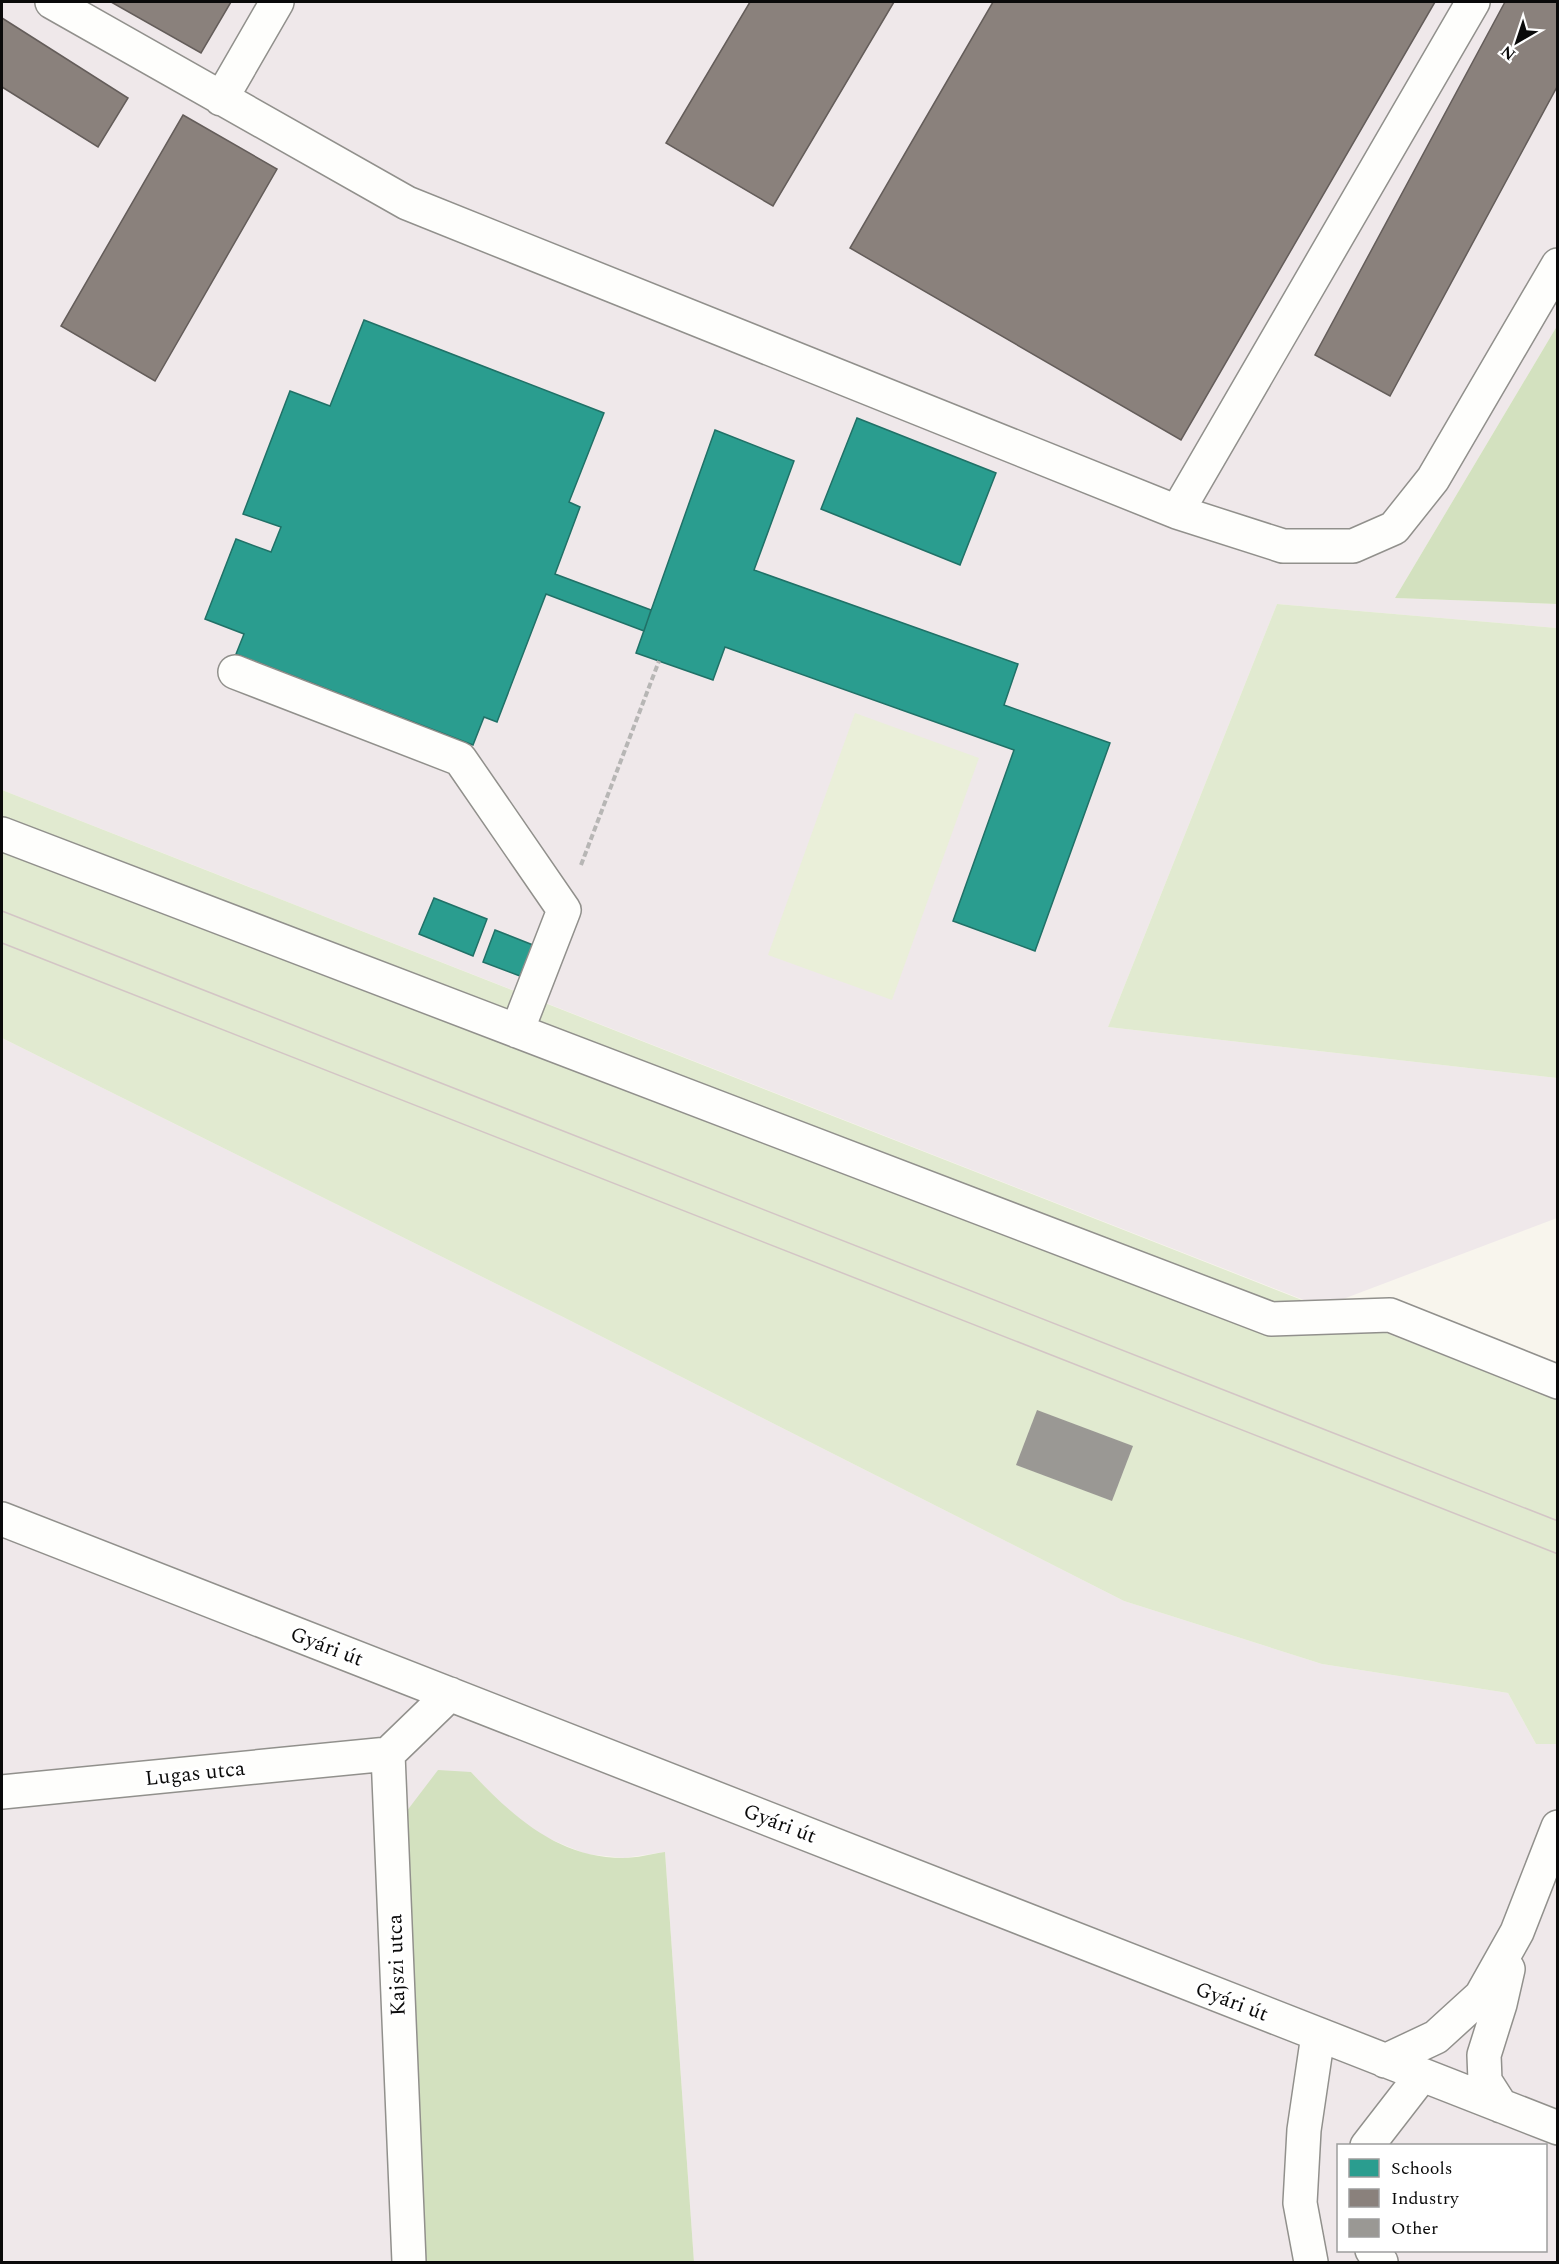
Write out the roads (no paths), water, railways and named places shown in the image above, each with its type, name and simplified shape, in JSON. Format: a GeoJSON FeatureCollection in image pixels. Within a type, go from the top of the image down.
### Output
{"type":"FeatureCollection","features":[{"type":"Feature","properties":{"kind":"street"},"geometry":{"type":"LineString","coordinates":[[52,2],[407,203],[1177,512],[1283,546],[1353,546],[1394,528],[1433,479],[1557,265]]}},
{"type":"Feature","properties":{"kind":"street"},"geometry":{"type":"LineString","coordinates":[[221,99],[277,2]]}},
{"type":"Feature","properties":{"kind":"street"},"geometry":{"type":"LineString","coordinates":[[1177,512],[1473,2]]}},
{"type":"Feature","properties":{"kind":"street"},"geometry":{"type":"LineString","coordinates":[[235,672],[460,759],[564,910],[517,1031]]}},
{"type":"Feature","properties":{"kind":"street"},"geometry":{"type":"LineString","coordinates":[[2,834],[1270,1319],[1389,1315],[1557,1382]]}},
{"type":"Feature","properties":{"kind":"street","name":"Gyári út"},"geometry":{"type":"LineString","coordinates":[[2,1519],[1557,2128]]}},
{"type":"Feature","properties":{"kind":"street"},"geometry":{"type":"LineString","coordinates":[[388,1754],[450,1694]]}},
{"type":"Feature","properties":{"kind":"street","name":"Lugas utca"},"geometry":{"type":"LineString","coordinates":[[2,1792],[388,1754]]}},
{"type":"Feature","properties":{"kind":"street","name":"Kajszi utca"},"geometry":{"type":"LineString","coordinates":[[388,1754],[409,2262]]}},
{"type":"Feature","properties":{"kind":"street"},"geometry":{"type":"LineString","coordinates":[[1501,2106],[1485,2081],[1484,2055],[1500,2004],[1517,1932],[1557,1827]]}},
{"type":"Feature","properties":{"kind":"street"},"geometry":{"type":"LineString","coordinates":[[1385,2061],[1436,2037],[1481,1996],[1517,1932]]}},
{"type":"Feature","properties":{"kind":"street"},"geometry":{"type":"LineString","coordinates":[[1311,2262],[1300,2204],[1304,2130],[1318,2035]]}},
{"type":"Feature","properties":{"kind":"street"},"geometry":{"type":"LineString","coordinates":[[1368,2144],[1422,2075]]}},
{"type":"Feature","properties":{"kind":"tram line"},"geometry":{"type":"LineString","coordinates":[[2,911],[1558,1521]]}},
{"type":"Feature","properties":{"kind":"tram line"},"geometry":{"type":"LineString","coordinates":[[2,943],[1558,1554]]}}]}
